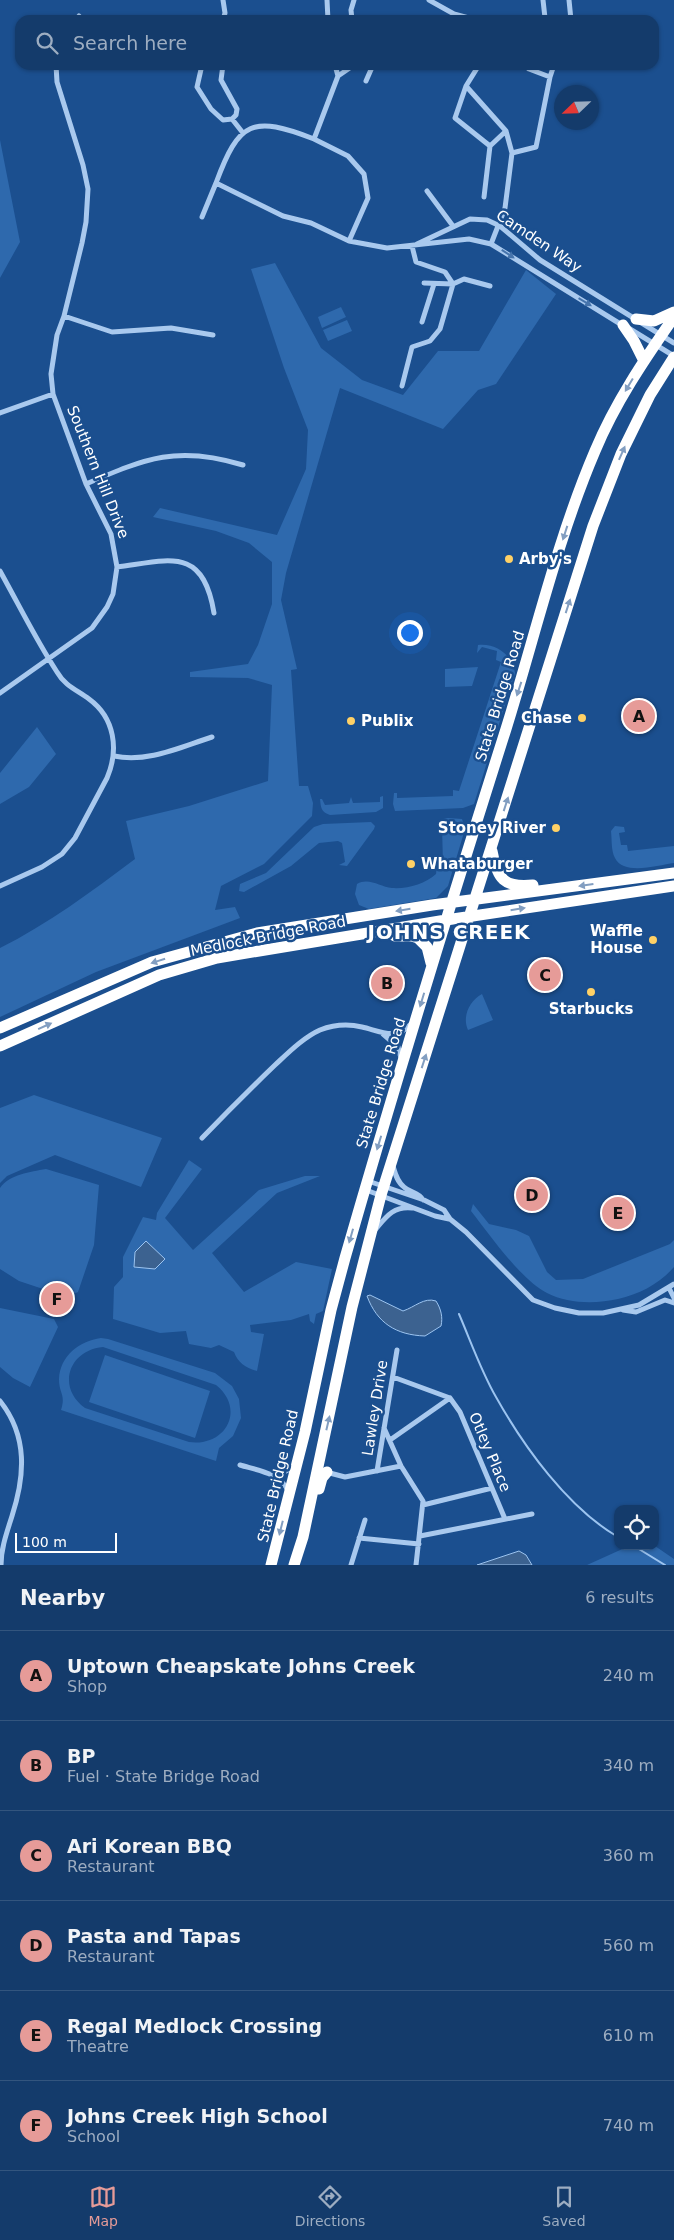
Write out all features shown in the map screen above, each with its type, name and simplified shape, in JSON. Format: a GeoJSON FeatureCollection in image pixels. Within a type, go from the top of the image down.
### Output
{"type":"FeatureCollection","features":[{"type":"Feature","properties":{"kind":"highway"},"geometry":{"type":"LineString","coordinates":[[636,319],[654,320],[674,312]]}},
{"type":"Feature","properties":{"kind":"highway","name":"State Bridge Road"},"geometry":{"type":"LineString","coordinates":[[271,1565],[297,1464],[331,1310],[366,1185],[451,903],[532,646],[565,531],[595,451],[617,405],[674,317]]}},
{"type":"Feature","properties":{"kind":"highway"},"geometry":{"type":"LineString","coordinates":[[623,325],[630,334],[644,361]]}},
{"type":"Feature","properties":{"kind":"highway"},"geometry":{"type":"LineString","coordinates":[[294,1565],[322,1471],[352,1307],[382,1190],[392,1164],[593,526],[621,454],[650,396],[674,357]]}},
{"type":"Feature","properties":{"kind":"highway"},"geometry":{"type":"LineString","coordinates":[[492,847],[496,869],[505,882],[516,887],[542,884],[556,890]]}},
{"type":"Feature","properties":{"kind":"highway","name":"Medlock Bridge Road"},"geometry":{"type":"LineString","coordinates":[[0,1028],[152,962],[257,933],[451,903],[674,873]]}},
{"type":"Feature","properties":{"kind":"highway","name":"Medlock Bridge Road"},"geometry":{"type":"LineString","coordinates":[[0,1046],[159,975],[217,958],[446,920],[674,886]]}},
{"type":"Feature","properties":{"kind":"highway"},"geometry":{"type":"LineString","coordinates":[[387,930],[395,936],[412,936],[424,943],[429,951],[432,967]]}},
{"type":"Feature","properties":{"kind":"street"},"geometry":{"type":"LineString","coordinates":[[223,0],[224,15]]}},
{"type":"Feature","properties":{"kind":"street"},"geometry":{"type":"LineString","coordinates":[[327,0],[328,15]]}},
{"type":"Feature","properties":{"kind":"street"},"geometry":{"type":"LineString","coordinates":[[352,15],[354,0]]}},
{"type":"Feature","properties":{"kind":"street"},"geometry":{"type":"LineString","coordinates":[[429,0],[458,15]]}},
{"type":"Feature","properties":{"kind":"street"},"geometry":{"type":"LineString","coordinates":[[543,0],[545,15]]}},
{"type":"Feature","properties":{"kind":"street"},"geometry":{"type":"LineString","coordinates":[[569,0],[570,15]]}},
{"type":"Feature","properties":{"kind":"street","name":"Southern Hill Drive"},"geometry":{"type":"LineString","coordinates":[[0,694],[83,636],[100,619],[112,594],[117,567],[111,534],[86,484],[53,394],[50,374],[57,335],[64,316],[86,222],[88,189],[83,165],[57,82],[56,70]]}},
{"type":"Feature","properties":{"kind":"street"},"geometry":{"type":"LineString","coordinates":[[201,70],[197,87],[212,109],[223,120],[232,119],[236,115],[237,109],[220,80],[223,70]]}},
{"type":"Feature","properties":{"kind":"street"},"geometry":{"type":"LineString","coordinates":[[336,70],[338,76]]}},
{"type":"Feature","properties":{"kind":"street"},"geometry":{"type":"LineString","coordinates":[[314,139],[338,76],[347,70]]}},
{"type":"Feature","properties":{"kind":"street"},"geometry":{"type":"LineString","coordinates":[[366,81],[371,70]]}},
{"type":"Feature","properties":{"kind":"street"},"geometry":{"type":"LineString","coordinates":[[476,70],[466,86],[455,118],[490,146]]}},
{"type":"Feature","properties":{"kind":"street"},"geometry":{"type":"LineString","coordinates":[[532,70],[550,77]]}},
{"type":"Feature","properties":{"kind":"street"},"geometry":{"type":"LineString","coordinates":[[512,153],[536,148],[552,70]]}},
{"type":"Feature","properties":{"kind":"street"},"geometry":{"type":"LineString","coordinates":[[466,86],[506,131],[512,153],[506,208],[492,244]]}},
{"type":"Feature","properties":{"kind":"street"},"geometry":{"type":"LineString","coordinates":[[232,119],[243,133]]}},
{"type":"Feature","properties":{"kind":"street"},"geometry":{"type":"LineString","coordinates":[[202,217],[227,153],[243,133],[252,128],[268,126],[285,128],[314,139],[348,156],[364,174],[368,198],[349,241]]}},
{"type":"Feature","properties":{"kind":"street"},"geometry":{"type":"LineString","coordinates":[[484,197],[490,146],[506,131]]}},
{"type":"Feature","properties":{"kind":"street"},"geometry":{"type":"LineString","coordinates":[[216,183],[283,216],[311,223],[349,241],[387,248],[412,246],[416,262],[445,272],[453,284],[440,329],[430,341],[412,347],[402,386]]}},
{"type":"Feature","properties":{"kind":"street"},"geometry":{"type":"LineString","coordinates":[[427,191],[452,226]]}},
{"type":"Feature","properties":{"kind":"street","name":"Camden Way"},"geometry":{"type":"LineString","coordinates":[[412,246],[470,219],[487,220],[498,225],[540,260],[636,319],[659,340]]}},
{"type":"Feature","properties":{"kind":"street","name":"Camden Way"},"geometry":{"type":"LineString","coordinates":[[412,246],[469,239],[492,244],[623,325],[674,344]]}},
{"type":"Feature","properties":{"kind":"street"},"geometry":{"type":"LineString","coordinates":[[424,284],[453,284],[464,279],[490,286]]}},
{"type":"Feature","properties":{"kind":"street"},"geometry":{"type":"LineString","coordinates":[[422,322],[434,284]]}},
{"type":"Feature","properties":{"kind":"street"},"geometry":{"type":"LineString","coordinates":[[64,316],[112,332],[171,328],[213,335]]}},
{"type":"Feature","properties":{"kind":"street"},"geometry":{"type":"LineString","coordinates":[[659,340],[674,357]]}},
{"type":"Feature","properties":{"kind":"street"},"geometry":{"type":"LineString","coordinates":[[0,413],[53,394]]}},
{"type":"Feature","properties":{"kind":"street"},"geometry":{"type":"LineString","coordinates":[[86,484],[135,463],[166,456],[204,456],[243,465]]}},
{"type":"Feature","properties":{"kind":"street"},"geometry":{"type":"LineString","coordinates":[[117,567],[167,560],[188,564],[199,572],[207,582],[214,613]]}},
{"type":"Feature","properties":{"kind":"street"},"geometry":{"type":"LineString","coordinates":[[0,571],[49,659],[64,682],[91,700],[104,714],[113,734],[114,756],[107,778],[68,847],[52,862],[0,886]]}},
{"type":"Feature","properties":{"kind":"street"},"geometry":{"type":"LineString","coordinates":[[114,756],[129,759],[146,758],[212,737]]}},
{"type":"Feature","properties":{"kind":"street"},"geometry":{"type":"LineString","coordinates":[[383,1034],[402,1032],[416,1018]]}},
{"type":"Feature","properties":{"kind":"street"},"geometry":{"type":"LineString","coordinates":[[202,1138],[240,1097],[292,1049],[320,1030],[343,1025],[361,1027],[383,1034],[398,1047],[403,1064]]}},
{"type":"Feature","properties":{"kind":"street"},"geometry":{"type":"LineString","coordinates":[[392,1164],[399,1182],[404,1188],[420,1195],[424,1200]]}},
{"type":"Feature","properties":{"kind":"street"},"geometry":{"type":"LineString","coordinates":[[366,1185],[424,1200],[444,1210],[450,1219],[466,1232],[533,1300],[579,1313],[603,1313],[639,1305],[674,1284]]}},
{"type":"Feature","properties":{"kind":"street"},"geometry":{"type":"LineString","coordinates":[[366,1185],[382,1190],[435,1216],[450,1219]]}},
{"type":"Feature","properties":{"kind":"street"},"geometry":{"type":"LineString","coordinates":[[372,1234],[389,1213],[394,1210],[406,1208],[421,1209]]}},
{"type":"Feature","properties":{"kind":"street"},"geometry":{"type":"LineString","coordinates":[[669,1288],[674,1298]]}},
{"type":"Feature","properties":{"kind":"street"},"geometry":{"type":"LineString","coordinates":[[620,1309],[636,1312],[665,1300],[674,1303]]}},
{"type":"Feature","properties":{"kind":"street","name":"Lawley Drive"},"geometry":{"type":"LineString","coordinates":[[377,1471],[397,1350]]}},
{"type":"Feature","properties":{"kind":"street"},"geometry":{"type":"LineString","coordinates":[[393,1377],[450,1398]]}},
{"type":"Feature","properties":{"kind":"street"},"geometry":{"type":"LineString","coordinates":[[390,1440],[450,1398]]}},
{"type":"Feature","properties":{"kind":"street","name":"Otley Place"},"geometry":{"type":"LineString","coordinates":[[450,1398],[460,1412],[505,1519]]}},
{"type":"Feature","properties":{"kind":"street"},"geometry":{"type":"LineString","coordinates":[[0,1402],[13,1422],[18,1436],[23,1466],[21,1484],[6,1536],[1,1565]]}},
{"type":"Feature","properties":{"kind":"street"},"geometry":{"type":"LineString","coordinates":[[384,1428],[401,1466],[423,1501],[416,1565]]}},
{"type":"Feature","properties":{"kind":"street"},"geometry":{"type":"LineString","coordinates":[[269,1474],[284,1472],[297,1464]]}},
{"type":"Feature","properties":{"kind":"street"},"geometry":{"type":"LineString","coordinates":[[240,1465],[269,1474],[284,1484],[289,1496]]}},
{"type":"Feature","properties":{"kind":"street"},"geometry":{"type":"LineString","coordinates":[[322,1471],[345,1477],[401,1466]]}},
{"type":"Feature","properties":{"kind":"street"},"geometry":{"type":"LineString","coordinates":[[423,1505],[492,1488]]}},
{"type":"Feature","properties":{"kind":"street"},"geometry":{"type":"LineString","coordinates":[[420,1536],[532,1514]]}},
{"type":"Feature","properties":{"kind":"street"},"geometry":{"type":"LineString","coordinates":[[351,1565],[365,1520]]}},
{"type":"Feature","properties":{"kind":"street"},"geometry":{"type":"LineString","coordinates":[[359,1538],[419,1544]]}},
{"type":"Feature","properties":{"kind":"shaded area"},"geometry":{"type":"Polygon","coordinates":[[[0,140],[20,242],[0,278],[0,140]]]}},
{"type":"Feature","properties":{"kind":"shaded area"},"geometry":{"type":"Polygon","coordinates":[[[275,263],[321,348],[362,380],[403,395],[438,351],[479,351],[526,270],[556,294],[496,384],[478,390],[443,429],[340,388],[286,573],[281,600],[297,669],[291,670],[299,786],[308,786],[313,803],[312,816],[264,864],[221,886],[215,910],[235,907],[240,918],[96,972],[0,1017],[0,948],[52,918],[135,859],[126,821],[189,806],[268,781],[272,685],[248,678],[190,677],[190,672],[248,664],[258,645],[272,604],[272,562],[249,543],[216,531],[153,517],[160,508],[277,535],[306,469],[308,430],[284,368],[251,269],[275,263]]]}},
{"type":"Feature","properties":{"kind":"shaded area"},"geometry":{"type":"Polygon","coordinates":[[[341,307],[346,317],[322,328],[318,317],[341,307]]]}},
{"type":"Feature","properties":{"kind":"shaded area"},"geometry":{"type":"Polygon","coordinates":[[[347,320],[352,331],[328,341],[323,330],[347,320]]]}},
{"type":"Feature","properties":{"kind":"shaded area"},"geometry":{"type":"Polygon","coordinates":[[[478,645],[498,648],[511,661],[515,673],[474,804],[463,808],[395,811],[393,804],[394,793],[397,793],[397,798],[453,796],[453,790],[459,791],[501,662],[496,660],[497,651],[482,647],[477,653],[478,645]]]}},
{"type":"Feature","properties":{"kind":"shaded area"},"geometry":{"type":"Polygon","coordinates":[[[478,667],[472,686],[445,687],[445,669],[478,667]]]}},
{"type":"Feature","properties":{"kind":"shaded area"},"geometry":{"type":"Polygon","coordinates":[[[37,727],[56,754],[29,787],[0,804],[0,773],[37,727]]]}},
{"type":"Feature","properties":{"kind":"shaded area"},"geometry":{"type":"Polygon","coordinates":[[[383,796],[383,808],[376,812],[330,815],[322,809],[320,799],[322,799],[325,805],[349,803],[351,797],[353,803],[380,802],[380,797],[383,796]]]}},
{"type":"Feature","properties":{"kind":"shaded area"},"geometry":{"type":"Polygon","coordinates":[[[443,819],[462,819],[465,829],[448,886],[436,898],[369,909],[359,905],[355,894],[357,884],[361,882],[370,882],[392,888],[404,888],[432,878],[436,874],[437,866],[443,865],[442,826],[437,825],[443,819]]]}},
{"type":"Feature","properties":{"kind":"shaded area"},"geometry":{"type":"Polygon","coordinates":[[[371,822],[375,826],[374,829],[347,866],[339,865],[345,862],[342,843],[338,841],[319,843],[291,866],[244,892],[239,891],[240,884],[266,873],[314,827],[323,824],[371,822]]]}},
{"type":"Feature","properties":{"kind":"shaded area"},"geometry":{"type":"Polygon","coordinates":[[[615,826],[624,827],[625,832],[619,833],[621,845],[627,845],[628,851],[674,846],[674,863],[633,868],[619,863],[612,849],[611,831],[615,826]]]}},
{"type":"Feature","properties":{"kind":"shaded area"},"geometry":{"type":"Polygon","coordinates":[[[482,994],[493,1020],[468,1030],[466,1015],[473,1001],[482,994]]]}},
{"type":"Feature","properties":{"kind":"shaded area"},"geometry":{"type":"Polygon","coordinates":[[[34,1095],[162,1138],[141,1187],[55,1155],[7,1176],[0,1183],[0,1108],[34,1095]]]}},
{"type":"Feature","properties":{"kind":"shaded area"},"geometry":{"type":"Polygon","coordinates":[[[189,1160],[202,1169],[165,1218],[193,1250],[259,1190],[305,1176],[320,1176],[277,1193],[212,1253],[244,1292],[296,1262],[332,1269],[323,1311],[316,1314],[314,1324],[310,1321],[309,1314],[291,1320],[250,1325],[251,1332],[264,1334],[257,1371],[243,1365],[234,1352],[219,1345],[211,1348],[189,1344],[186,1331],[160,1333],[113,1319],[114,1287],[123,1277],[123,1257],[143,1217],[156,1220],[157,1213],[189,1160]]]}},
{"type":"Feature","properties":{"kind":"shaded area"},"geometry":{"type":"Polygon","coordinates":[[[46,1169],[99,1185],[94,1245],[78,1292],[67,1297],[19,1281],[0,1269],[0,1188],[4,1183],[15,1177],[46,1169]]]}},
{"type":"Feature","properties":{"kind":"shaded area"},"geometry":{"type":"Polygon","coordinates":[[[473,1204],[489,1224],[516,1230],[529,1236],[547,1272],[556,1280],[583,1279],[670,1244],[674,1240],[674,1267],[649,1288],[618,1299],[601,1302],[582,1302],[555,1297],[526,1278],[516,1267],[471,1211],[473,1204]]]}},
{"type":"Feature","properties":{"kind":"shaded area"},"geometry":{"type":"Polygon","coordinates":[[[146,1241],[165,1259],[155,1269],[134,1267],[135,1252],[146,1241]]]}},
{"type":"Feature","properties":{"kind":"shaded area"},"geometry":{"type":"Polygon","coordinates":[[[370,1295],[403,1311],[423,1301],[436,1301],[441,1313],[441,1326],[425,1336],[397,1330],[389,1326],[376,1314],[367,1296],[370,1295]]]}},
{"type":"Feature","properties":{"kind":"shaded area"},"geometry":{"type":"Polygon","coordinates":[[[0,1308],[54,1319],[58,1327],[30,1387],[13,1378],[0,1367],[0,1308]]]}},
{"type":"Feature","properties":{"kind":"shaded area"},"geometry":{"type":"Polygon","coordinates":[[[108,1339],[215,1373],[232,1386],[239,1399],[241,1418],[233,1436],[219,1448],[216,1461],[61,1410],[63,1397],[59,1379],[63,1363],[78,1346],[93,1340],[108,1339]],[[103,1347],[82,1355],[70,1371],[69,1380],[71,1390],[76,1399],[85,1408],[189,1442],[202,1442],[213,1439],[228,1424],[230,1405],[225,1395],[216,1385],[103,1347]]]}},
{"type":"Feature","properties":{"kind":"shaded area"},"geometry":{"type":"Polygon","coordinates":[[[105,1355],[210,1391],[195,1438],[89,1402],[105,1355]]]}},
{"type":"Feature","properties":{"kind":"shaded area"},"geometry":{"type":"Polygon","coordinates":[[[659,1549],[674,1559],[674,1565],[587,1565],[620,1550],[659,1549]]]}},
{"type":"Feature","properties":{"kind":"shaded area"},"geometry":{"type":"Polygon","coordinates":[[[519,1551],[526,1555],[532,1565],[477,1565],[519,1551]]]}},
{"type":"Feature","properties":{"kind":"waterway"},"geometry":{"type":"LineString","coordinates":[[459,1314],[491,1387],[507,1416],[534,1456],[582,1510],[614,1534]]}},
{"type":"Feature","properties":{"kind":"waterway"},"geometry":{"type":"LineString","coordinates":[[641,1550],[665,1565]]}},
{"type":"Feature","properties":{"kind":"place","name":"Arby's"},"geometry":{"type":"Point","coordinates":[509,559]}},
{"type":"Feature","properties":{"kind":"place","name":"Uptown Cheapskate Johns Creek"},"geometry":{"type":"Point","coordinates":[639,716]}},
{"type":"Feature","properties":{"kind":"place","name":"Chase"},"geometry":{"type":"Point","coordinates":[582,718]}},
{"type":"Feature","properties":{"kind":"place","name":"Publix"},"geometry":{"type":"Point","coordinates":[351,721]}},
{"type":"Feature","properties":{"kind":"place","name":"Stoney River"},"geometry":{"type":"Point","coordinates":[556,828]}},
{"type":"Feature","properties":{"kind":"place","name":"Whataburger"},"geometry":{"type":"Point","coordinates":[411,864]}},
{"type":"Feature","properties":{"kind":"place","name":"Waffle House"},"geometry":{"type":"Point","coordinates":[653,940]}},
{"type":"Feature","properties":{"kind":"place","name":"Ari Korean BBQ"},"geometry":{"type":"Point","coordinates":[545,975]}},
{"type":"Feature","properties":{"kind":"place","name":"BP"},"geometry":{"type":"Point","coordinates":[387,983]}},
{"type":"Feature","properties":{"kind":"place","name":"Starbucks"},"geometry":{"type":"Point","coordinates":[591,992]}},
{"type":"Feature","properties":{"kind":"place","name":"Pasta and Tapas"},"geometry":{"type":"Point","coordinates":[532,1195]}},
{"type":"Feature","properties":{"kind":"place","name":"Regal Medlock Crossing"},"geometry":{"type":"Point","coordinates":[618,1213]}},
{"type":"Feature","properties":{"kind":"place","name":"Johns Creek High School"},"geometry":{"type":"Point","coordinates":[57,1299]}},
{"type":"Feature","properties":{"kind":"district","name":"JOHNS CREEK"},"geometry":{"type":"Point","coordinates":[449,932]}}]}
